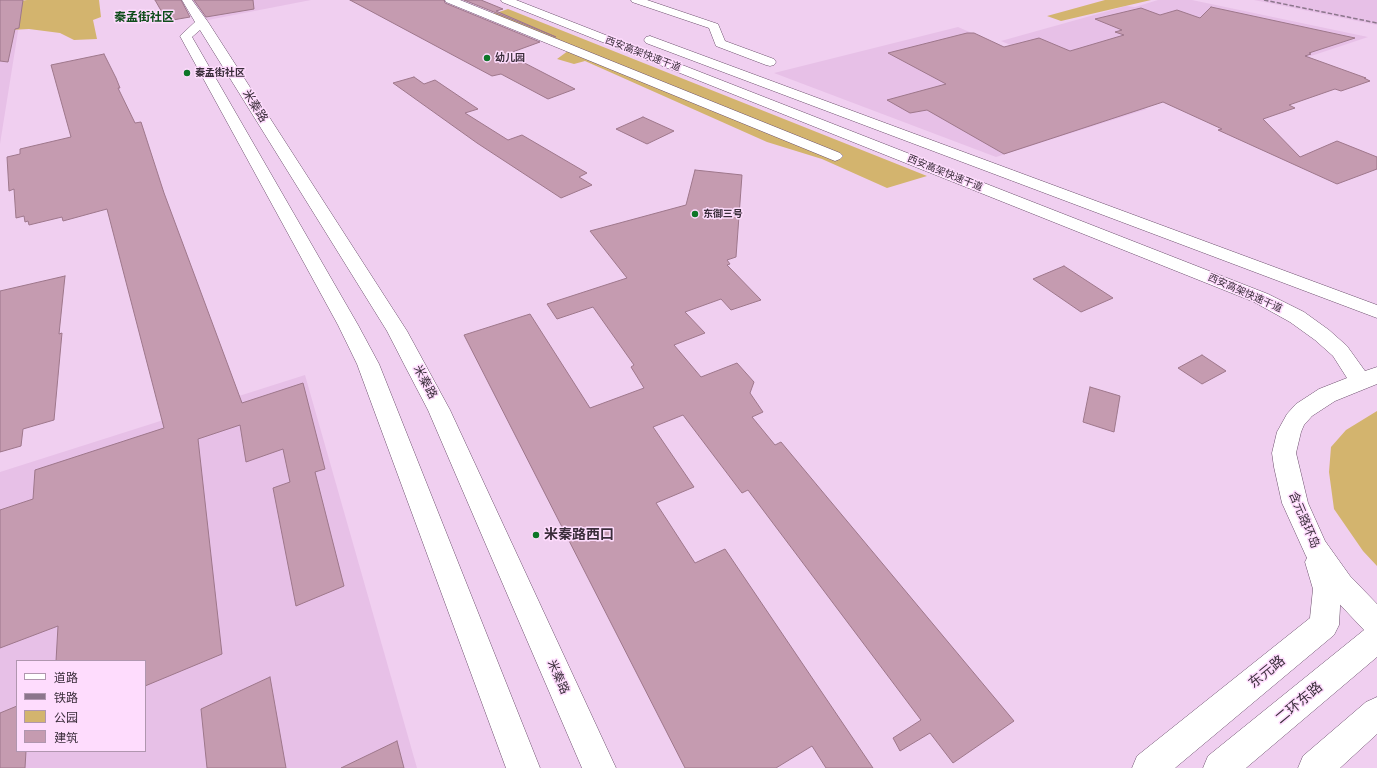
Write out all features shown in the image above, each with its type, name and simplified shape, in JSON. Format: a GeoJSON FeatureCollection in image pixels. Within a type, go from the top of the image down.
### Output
{"type":"FeatureCollection","features":[{"type":"Feature","properties":{"kind":"main road","name":"米秦路"},"geometry":{"type":"LineString","coordinates":[[188,0],[393,324],[433,397],[599,768]]}},
{"type":"Feature","properties":{"kind":"main road"},"geometry":{"type":"LineString","coordinates":[[439,0],[738,127]]}},
{"type":"Feature","properties":{"kind":"main road"},"geometry":{"type":"LineString","coordinates":[[450,0],[835,156]]}},
{"type":"Feature","properties":{"kind":"main road"},"geometry":{"type":"LineString","coordinates":[[636,0],[714,26],[720,43],[770,62]]}},
{"type":"Feature","properties":{"kind":"main road","name":"西安高架快速干道"},"geometry":{"type":"LineString","coordinates":[[511,2],[1261,298],[1298,317],[1322,335],[1369,378]]}},
{"type":"Feature","properties":{"kind":"main road"},"geometry":{"type":"LineString","coordinates":[[202,22],[186,36],[348,325],[368,364],[523,768]]}},
{"type":"Feature","properties":{"kind":"main road","name":"西安高架快速干道"},"geometry":{"type":"LineString","coordinates":[[638,36],[1377,312]]}},
{"type":"Feature","properties":{"kind":"main road"},"geometry":{"type":"LineString","coordinates":[[202,66],[227,61]]}},
{"type":"Feature","properties":{"kind":"main road","name":"含元路环岛"},"geometry":{"type":"LineString","coordinates":[[1369,378],[1327,395],[1304,410],[1295,420],[1286,441],[1284,453],[1293,496],[1300,516],[1315,548],[1340,585],[1377,624]]}},
{"type":"Feature","properties":{"kind":"main road","name":"东元路"},"geometry":{"type":"LineString","coordinates":[[1155,764],[1324,624],[1327,589],[1315,548]]}},
{"type":"Feature","properties":{"kind":"main road","name":"二环东路"},"geometry":{"type":"LineString","coordinates":[[1220,768],[1377,638]]}},
{"type":"Feature","properties":{"kind":"main road"},"geometry":{"type":"LineString","coordinates":[[1315,768],[1377,712]]}},
{"type":"Feature","properties":{"kind":"shaded area"},"geometry":{"type":"Polygon","coordinates":[[[0,0],[23,0],[0,144],[0,0]]]}},
{"type":"Feature","properties":{"kind":"shaded area"},"geometry":{"type":"Polygon","coordinates":[[[190,0],[311,0],[203,21],[190,0]]]}},
{"type":"Feature","properties":{"kind":"shaded area"},"geometry":{"type":"Polygon","coordinates":[[[1158,0],[1192,0],[1368,37],[1188,97],[1151,104],[1001,41],[1126,6],[1135,7],[1158,0]]]}},
{"type":"Feature","properties":{"kind":"shaded area"},"geometry":{"type":"Polygon","coordinates":[[[1254,0],[1377,0],[1377,25],[1254,0]]]}},
{"type":"Feature","properties":{"kind":"shaded area"},"geometry":{"type":"Polygon","coordinates":[[[958,27],[1147,109],[996,157],[774,73],[958,27]]]}},
{"type":"Feature","properties":{"kind":"shaded area"},"geometry":{"type":"Polygon","coordinates":[[[305,375],[417,768],[0,768],[0,472],[305,375]]]}},
{"type":"Feature","properties":{"kind":"green space"},"geometry":{"type":"Polygon","coordinates":[[[27,0],[99,0],[101,17],[93,20],[97,39],[74,40],[60,33],[29,29],[10,30],[14,2],[27,0]]]}},
{"type":"Feature","properties":{"kind":"green space"},"geometry":{"type":"Polygon","coordinates":[[[1105,0],[1151,0],[1061,21],[1047,16],[1105,0]]]}},
{"type":"Feature","properties":{"kind":"green space"},"geometry":{"type":"Polygon","coordinates":[[[508,9],[927,176],[887,188],[822,159],[767,142],[585,61],[574,64],[557,59],[572,48],[487,16],[508,9]]]}},
{"type":"Feature","properties":{"kind":"green space"},"geometry":{"type":"Polygon","coordinates":[[[1377,411],[1377,566],[1363,551],[1334,509],[1329,472],[1331,447],[1346,430],[1377,411]]]}},
{"type":"Feature","properties":{"kind":"building"},"geometry":{"type":"Polygon","coordinates":[[[0,0],[23,0],[19,28],[15,29],[8,62],[0,61],[0,0]]]}},
{"type":"Feature","properties":{"kind":"building"},"geometry":{"type":"Polygon","coordinates":[[[155,0],[181,0],[190,17],[167,21],[155,0]]]}},
{"type":"Feature","properties":{"kind":"building"},"geometry":{"type":"Polygon","coordinates":[[[194,0],[253,0],[254,9],[206,17],[194,0]]]}},
{"type":"Feature","properties":{"kind":"building"},"geometry":{"type":"Polygon","coordinates":[[[350,0],[444,0],[445,3],[540,42],[507,54],[575,89],[548,99],[501,74],[492,76],[350,0]]]}},
{"type":"Feature","properties":{"kind":"building"},"geometry":{"type":"Polygon","coordinates":[[[464,0],[481,0],[503,9],[496,11],[556,37],[464,0]]]}},
{"type":"Feature","properties":{"kind":"building"},"geometry":{"type":"Polygon","coordinates":[[[1211,7],[1355,38],[1309,53],[1311,54],[1305,56],[1366,78],[1364,78],[1370,81],[1341,91],[1335,89],[1289,105],[1295,108],[1263,119],[1300,157],[1337,141],[1377,157],[1377,169],[1337,184],[1218,130],[1222,129],[1163,102],[1004,154],[927,110],[910,113],[887,100],[946,84],[888,53],[967,33],[974,33],[1004,47],[1039,38],[1070,51],[1124,35],[1115,32],[1122,30],[1095,19],[1141,8],[1160,15],[1177,10],[1200,18],[1211,7]]]}},
{"type":"Feature","properties":{"kind":"building"},"geometry":{"type":"Polygon","coordinates":[[[104,54],[135,123],[141,122],[164,193],[242,403],[303,383],[325,469],[315,472],[344,586],[296,606],[273,488],[290,482],[283,449],[246,462],[240,425],[198,439],[222,654],[146,686],[146,660],[56,660],[58,626],[0,648],[0,510],[33,499],[35,470],[164,428],[107,209],[63,221],[62,217],[29,225],[28,221],[25,222],[24,216],[16,218],[14,189],[9,191],[7,157],[20,154],[20,149],[71,137],[51,65],[104,54]]]}},
{"type":"Feature","properties":{"kind":"building"},"geometry":{"type":"Polygon","coordinates":[[[414,77],[424,84],[435,80],[478,109],[465,113],[508,140],[522,135],[587,173],[579,177],[592,185],[561,198],[477,143],[393,83],[414,77]]]}},
{"type":"Feature","properties":{"kind":"building"},"geometry":{"type":"Polygon","coordinates":[[[643,117],[674,131],[647,144],[616,129],[643,117]]]}},
{"type":"Feature","properties":{"kind":"building"},"geometry":{"type":"Polygon","coordinates":[[[695,170],[742,175],[736,257],[727,260],[730,264],[727,265],[761,300],[731,310],[721,299],[685,312],[705,333],[674,345],[701,377],[737,363],[754,382],[750,393],[763,412],[752,417],[775,445],[781,442],[1014,721],[953,763],[930,733],[900,751],[893,738],[921,720],[748,490],[742,493],[683,415],[653,427],[694,487],[656,503],[695,563],[725,549],[873,768],[826,768],[812,746],[776,768],[685,768],[464,335],[530,314],[590,408],[644,388],[631,367],[634,365],[593,307],[557,319],[547,304],[627,278],[590,231],[686,205],[695,170]]]}},
{"type":"Feature","properties":{"kind":"building"},"geometry":{"type":"Polygon","coordinates":[[[1064,266],[1113,298],[1081,312],[1033,279],[1064,266]]]}},
{"type":"Feature","properties":{"kind":"building"},"geometry":{"type":"Polygon","coordinates":[[[65,276],[59,334],[62,333],[54,420],[23,429],[21,446],[0,452],[0,291],[65,276]]]}},
{"type":"Feature","properties":{"kind":"building"},"geometry":{"type":"Polygon","coordinates":[[[1202,355],[1226,371],[1202,384],[1178,368],[1202,355]]]}},
{"type":"Feature","properties":{"kind":"building"},"geometry":{"type":"Polygon","coordinates":[[[1090,387],[1120,396],[1114,432],[1083,422],[1090,387]]]}},
{"type":"Feature","properties":{"kind":"building"},"geometry":{"type":"Polygon","coordinates":[[[270,677],[286,768],[207,768],[201,709],[270,677]]]}},
{"type":"Feature","properties":{"kind":"building"},"geometry":{"type":"Polygon","coordinates":[[[16,706],[16,752],[26,752],[25,768],[0,768],[0,713],[16,706]]]}},
{"type":"Feature","properties":{"kind":"building"},"geometry":{"type":"Polygon","coordinates":[[[397,741],[404,768],[341,768],[397,741]]]}},
{"type":"Feature","properties":{"kind":"railway"},"geometry":{"type":"LineString","coordinates":[[1264,0],[1377,23]]}},
{"type":"Feature","properties":{"kind":"place","name":"幼儿园"},"geometry":{"type":"Point","coordinates":[487,58]}},
{"type":"Feature","properties":{"kind":"place","name":"秦孟街社区"},"geometry":{"type":"Point","coordinates":[187,73]}},
{"type":"Feature","properties":{"kind":"place","name":"东御三号"},"geometry":{"type":"Point","coordinates":[695,214]}},
{"type":"Feature","properties":{"kind":"place","name":"米秦路西口"},"geometry":{"type":"Point","coordinates":[536,535]}},
{"type":"Feature","properties":{"kind":"district","name":"秦孟街社区"},"geometry":{"type":"Point","coordinates":[144,17]}}]}
